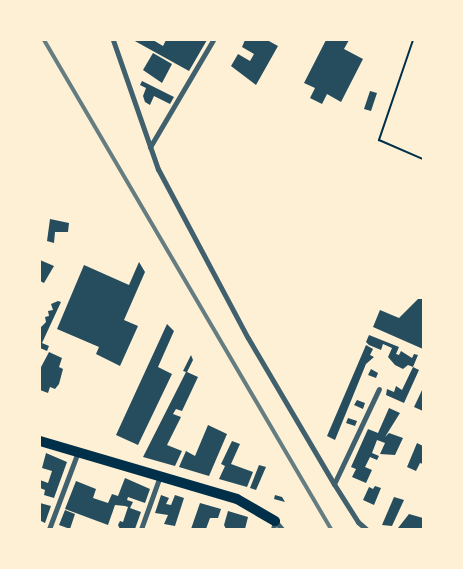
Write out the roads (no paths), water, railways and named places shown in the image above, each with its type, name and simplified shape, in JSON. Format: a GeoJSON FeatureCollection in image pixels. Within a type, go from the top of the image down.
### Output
{"type":"FeatureCollection","features":[{"type":"Feature","properties":{"kind":"main road"},"geometry":{"type":"LineString","coordinates":[[40,441],[237,499],[277,526]]}},
{"type":"Feature","properties":{"kind":"street"},"geometry":{"type":"LineString","coordinates":[[113,40],[158,169],[248,338],[334,484],[358,522],[366,529]]}},
{"type":"Feature","properties":{"kind":"street"},"geometry":{"type":"LineString","coordinates":[[150,148],[213,40]]}},
{"type":"Feature","properties":{"kind":"street"},"geometry":{"type":"LineString","coordinates":[[334,484],[379,389]]}},
{"type":"Feature","properties":{"kind":"street"},"geometry":{"type":"LineString","coordinates":[[50,529],[78,452]]}},
{"type":"Feature","properties":{"kind":"street"},"geometry":{"type":"LineString","coordinates":[[141,529],[160,476]]}},
{"type":"Feature","properties":{"kind":"railway"},"geometry":{"type":"LineString","coordinates":[[44,40],[331,529]]}}]}
